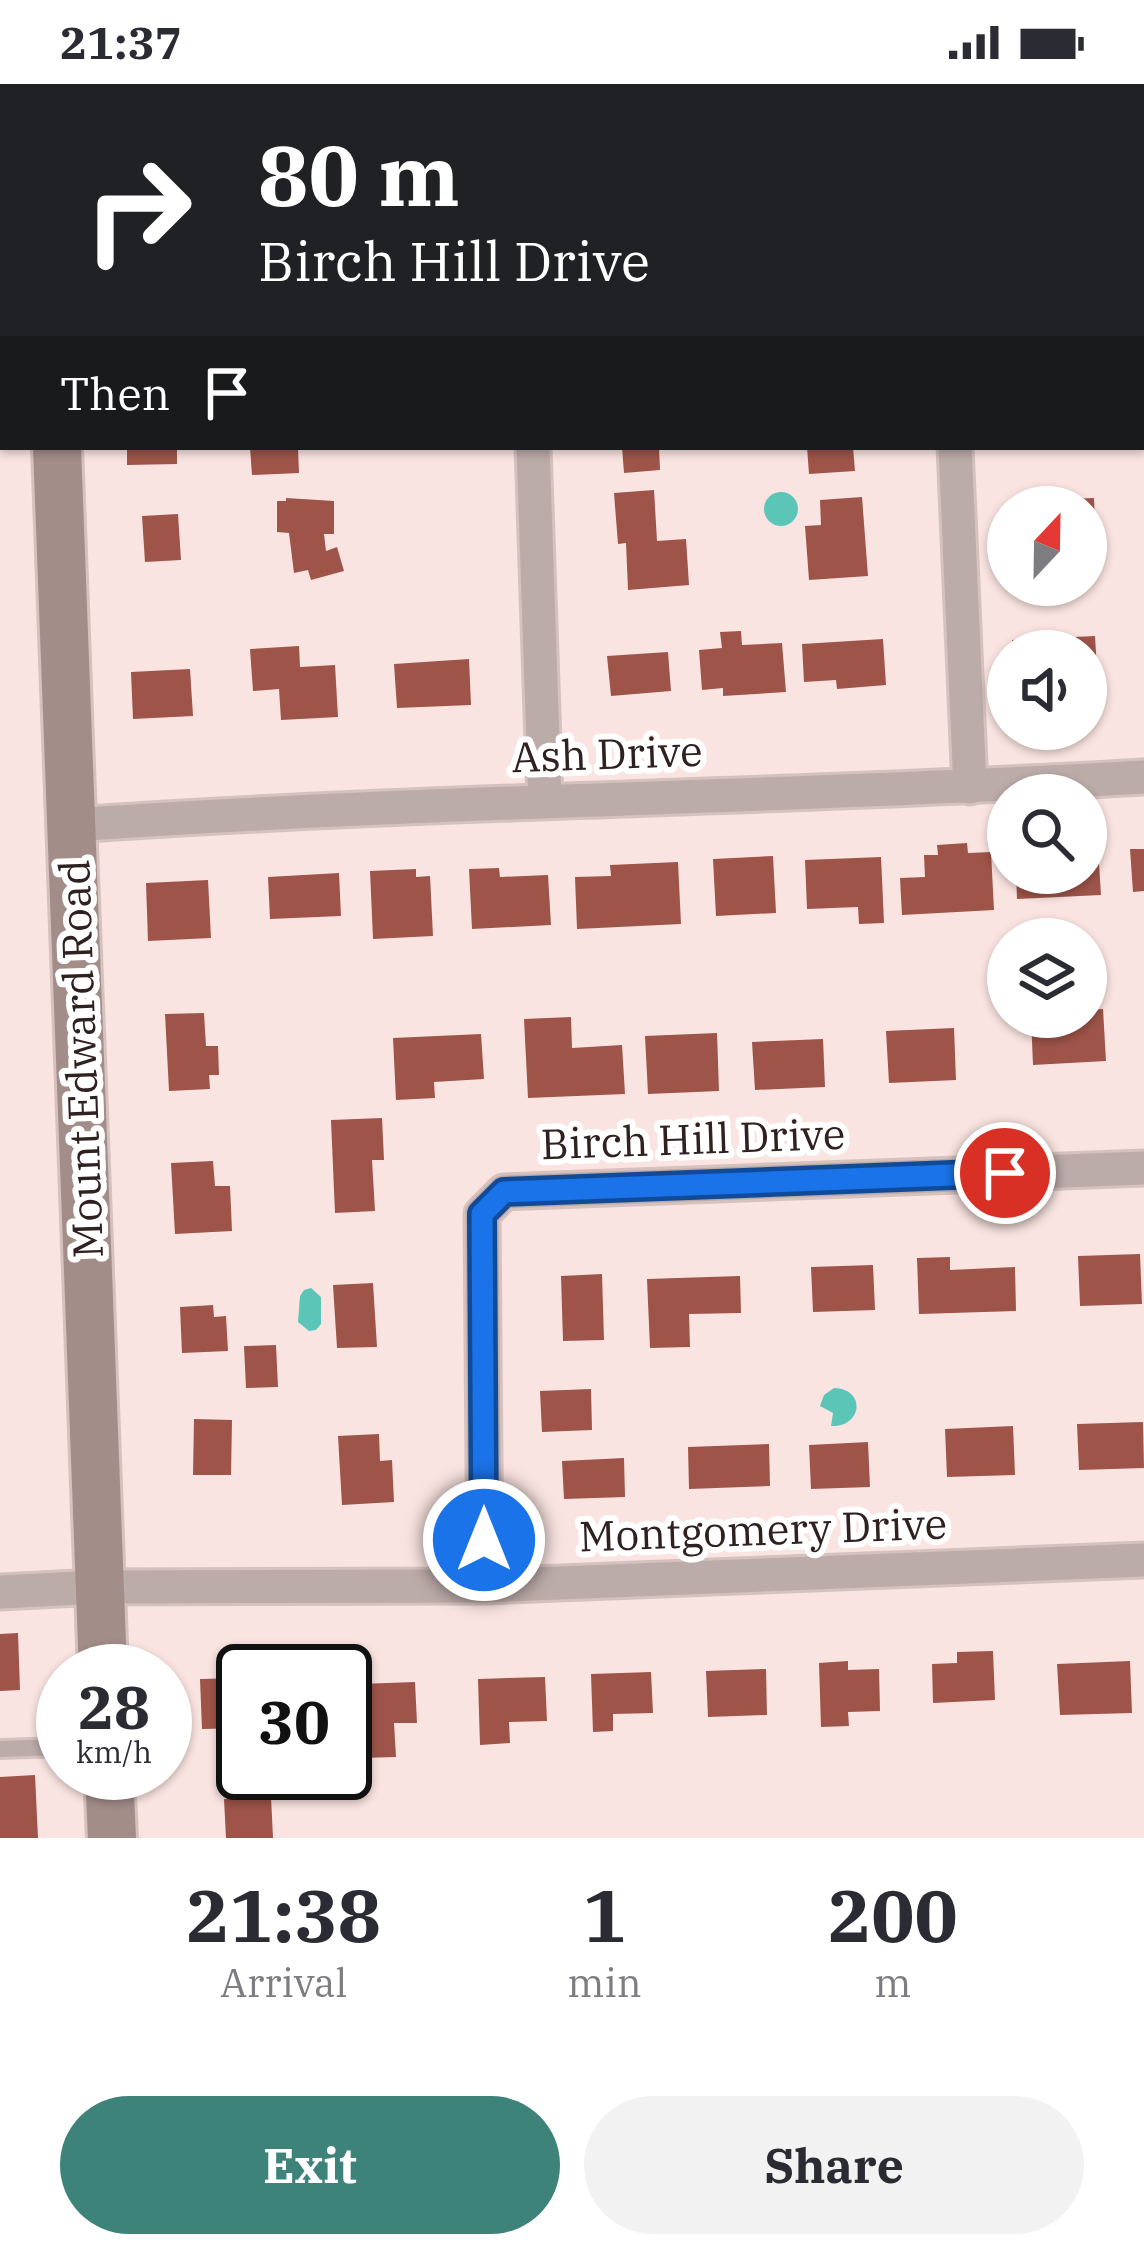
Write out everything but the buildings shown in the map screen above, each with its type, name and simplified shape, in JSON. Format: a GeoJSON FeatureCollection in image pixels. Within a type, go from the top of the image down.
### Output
{"type":"FeatureCollection","features":[{"type":"Feature","properties":{"kind":"street","name":"Mount Edward Road"},"geometry":{"type":"LineString","coordinates":[[57,450],[101,1644]]}},
{"type":"Feature","properties":{"kind":"street"},"geometry":{"type":"LineString","coordinates":[[533,450],[545,801]]}},
{"type":"Feature","properties":{"kind":"street"},"geometry":{"type":"LineString","coordinates":[[955,450],[970,787]]}},
{"type":"Feature","properties":{"kind":"street","name":"Ash Drive"},"geometry":{"type":"LineString","coordinates":[[73,825],[404,806],[1144,777]]}},
{"type":"Feature","properties":{"kind":"street","name":"Birch Hill Drive"},"geometry":{"type":"LineString","coordinates":[[485,1586],[482,1214],[504,1192],[1144,1168]]}},
{"type":"Feature","properties":{"kind":"street","name":"Montgomery Drive"},"geometry":{"type":"LineString","coordinates":[[0,1592],[98,1587],[485,1586],[1144,1560]]}},
{"type":"Feature","properties":{"kind":"street"},"geometry":{"type":"LineString","coordinates":[[110,1800],[112,1838]]}},
{"type":"Feature","properties":{"kind":"lane"},"geometry":{"type":"LineString","coordinates":[[0,1749],[36,1748]]}},
{"type":"Feature","properties":{"kind":"water"},"geometry":{"type":"Polygon","coordinates":[[[781,492],[793,497],[798,509],[793,521],[781,526],[769,521],[764,509],[769,497],[781,492]]]}},
{"type":"Feature","properties":{"kind":"water"},"geometry":{"type":"Polygon","coordinates":[[[311,1288],[321,1297],[321,1324],[309,1331],[298,1322],[300,1296],[311,1288]]]}},
{"type":"Feature","properties":{"kind":"water"},"geometry":{"type":"Polygon","coordinates":[[[834,1388],[852,1395],[856,1408],[849,1421],[831,1426],[833,1413],[820,1406],[834,1388]]]}},
{"type":"Feature","properties":{"kind":"route"},"geometry":{"type":"LineString","coordinates":[[484,1540],[482,1214],[504,1192],[1005,1173]]}}]}
